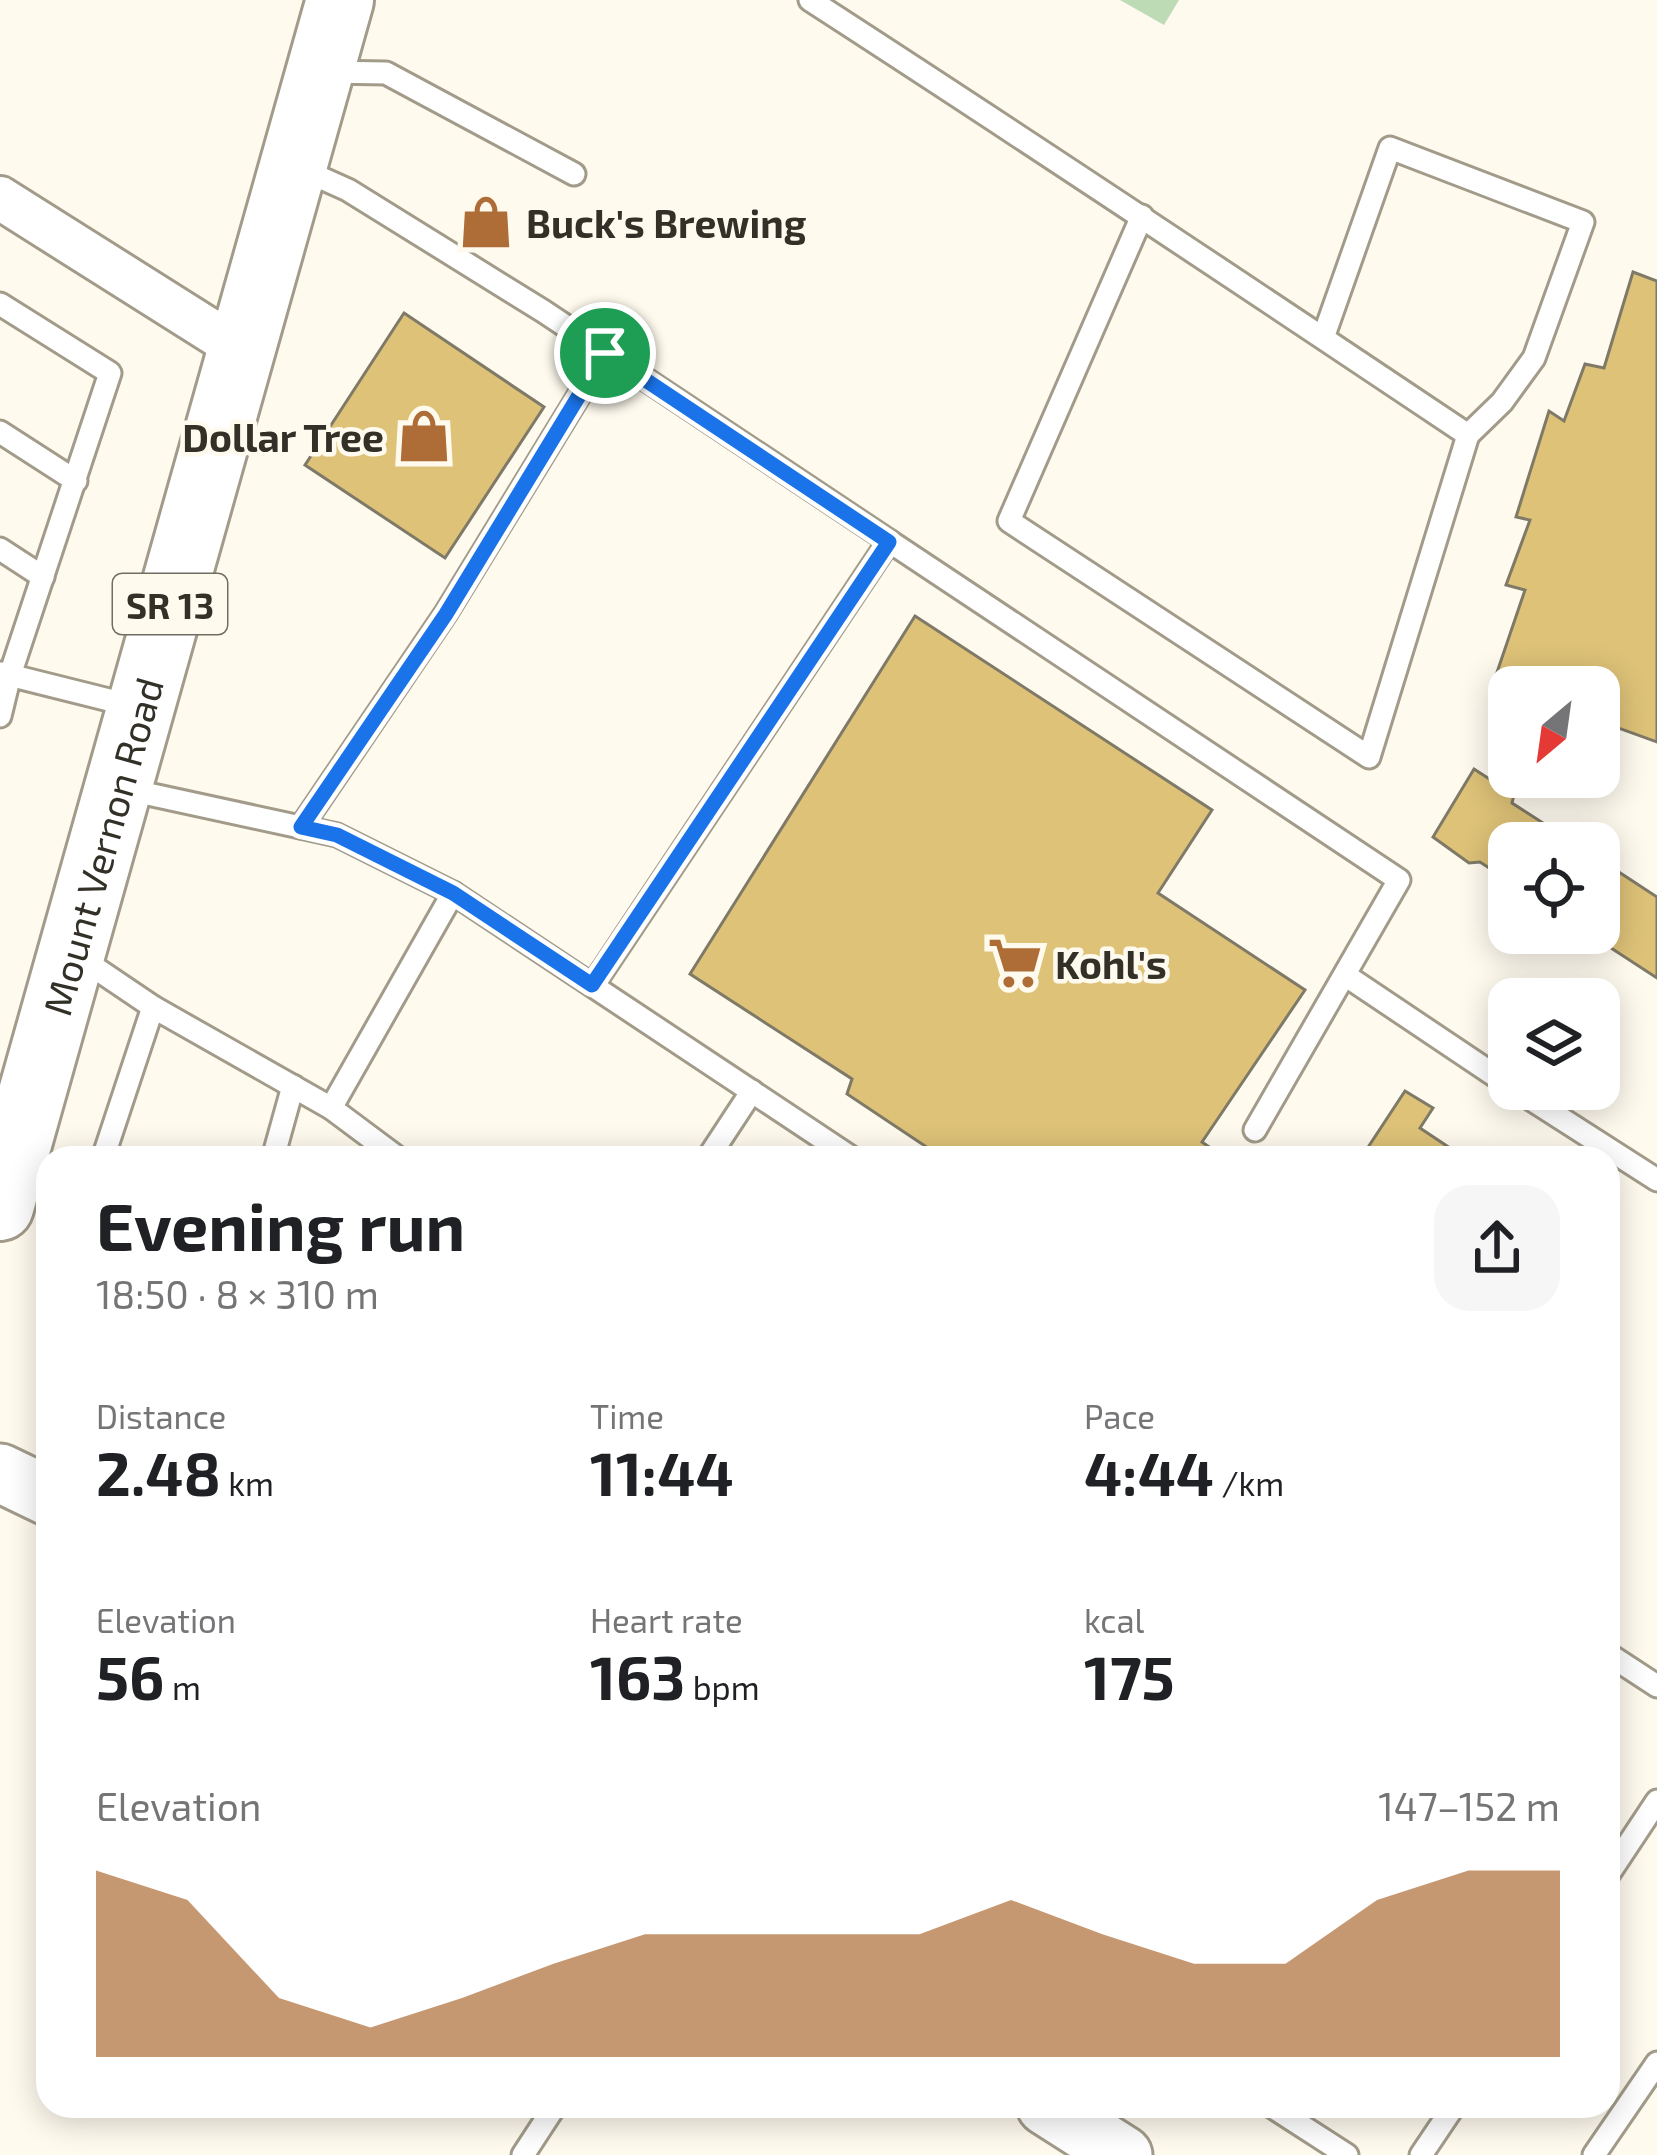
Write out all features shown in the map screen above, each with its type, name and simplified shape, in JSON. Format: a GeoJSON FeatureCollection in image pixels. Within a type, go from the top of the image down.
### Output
{"type":"FeatureCollection","features":[{"type":"Feature","properties":{"kind":"highway","name":"Mount Vernon Road"},"geometry":{"type":"LineString","coordinates":[[1,1201],[26,1081],[72,953],[340,0]]}},
{"type":"Feature","properties":{"kind":"street"},"geometry":{"type":"LineString","coordinates":[[0,198],[242,350]]}},
{"type":"Feature","properties":{"kind":"street"},"geometry":{"type":"LineString","coordinates":[[0,1474],[36,1490]]}},
{"type":"Feature","properties":{"kind":"street"},"geometry":{"type":"LineString","coordinates":[[1065,2118],[1123,2155]]}},
{"type":"Feature","properties":{"kind":"lane"},"geometry":{"type":"LineString","coordinates":[[810,0],[1468,435]]}},
{"type":"Feature","properties":{"kind":"lane"},"geometry":{"type":"LineString","coordinates":[[319,72],[386,73],[574,174]]}},
{"type":"Feature","properties":{"kind":"lane"},"geometry":{"type":"LineString","coordinates":[[1142,216],[1009,521],[1369,758],[1468,435],[1502,402],[1534,358],[1583,222],[1390,148],[1323,338]]}},
{"type":"Feature","properties":{"kind":"lane"},"geometry":{"type":"LineString","coordinates":[[293,165],[348,190],[543,311],[1399,880],[1256,1130]]}},
{"type":"Feature","properties":{"kind":"lane"},"geometry":{"type":"LineString","coordinates":[[0,304],[110,373],[43,577],[5,674],[0,716]]}},
{"type":"Feature","properties":{"kind":"lane"},"geometry":{"type":"LineString","coordinates":[[301,827],[446,614],[605,353]]}},
{"type":"Feature","properties":{"kind":"lane"},"geometry":{"type":"LineString","coordinates":[[0,431],[76,481]]}},
{"type":"Feature","properties":{"kind":"lane"},"geometry":{"type":"LineString","coordinates":[[592,985],[889,542]]}},
{"type":"Feature","properties":{"kind":"lane"},"geometry":{"type":"LineString","coordinates":[[0,549],[43,577]]}},
{"type":"Feature","properties":{"kind":"lane"},"geometry":{"type":"LineString","coordinates":[[5,674],[141,708]]}},
{"type":"Feature","properties":{"kind":"lane"},"geometry":{"type":"LineString","coordinates":[[118,788],[337,835],[453,893],[834,1146]]}},
{"type":"Feature","properties":{"kind":"lane"},"geometry":{"type":"LineString","coordinates":[[332,1108],[453,893]]}},
{"type":"Feature","properties":{"kind":"lane"},"geometry":{"type":"LineString","coordinates":[[72,953],[153,1007],[332,1108],[382,1146]]}},
{"type":"Feature","properties":{"kind":"lane"},"geometry":{"type":"LineString","coordinates":[[1345,975],[1488,1071]]}},
{"type":"Feature","properties":{"kind":"lane"},"geometry":{"type":"LineString","coordinates":[[108,1146],[153,1007]]}},
{"type":"Feature","properties":{"kind":"lane"},"geometry":{"type":"LineString","coordinates":[[276,1146],[292,1086]]}},
{"type":"Feature","properties":{"kind":"lane"},"geometry":{"type":"LineString","coordinates":[[716,1146],[752,1091]]}},
{"type":"Feature","properties":{"kind":"lane"},"geometry":{"type":"LineString","coordinates":[[1548,1110],[1604,1146]]}},
{"type":"Feature","properties":{"kind":"lane"},"geometry":{"type":"LineString","coordinates":[[1620,1156],[1657,1180]]}},
{"type":"Feature","properties":{"kind":"lane"},"geometry":{"type":"LineString","coordinates":[[1620,1662],[1657,1686]]}},
{"type":"Feature","properties":{"kind":"lane"},"geometry":{"type":"LineString","coordinates":[[1620,1857],[1657,1801]]}},
{"type":"Feature","properties":{"kind":"lane"},"geometry":{"type":"LineString","coordinates":[[1620,2117],[1657,2063]]}},
{"type":"Feature","properties":{"kind":"lane"},"geometry":{"type":"LineString","coordinates":[[523,2155],[547,2118]]}},
{"type":"Feature","properties":{"kind":"lane"},"geometry":{"type":"LineString","coordinates":[[1290,2118],[1347,2155]]}},
{"type":"Feature","properties":{"kind":"lane"},"geometry":{"type":"LineString","coordinates":[[1421,2155],[1446,2118]]}},
{"type":"Feature","properties":{"kind":"lane"},"geometry":{"type":"LineString","coordinates":[[1594,2155],[1619,2118]]}},
{"type":"Feature","properties":{"kind":"green space"},"geometry":{"type":"Polygon","coordinates":[[[1120,0],[1179,0],[1164,25],[1120,0]]]}},
{"type":"Feature","properties":{"kind":"building"},"geometry":{"type":"Polygon","coordinates":[[[1633,272],[1657,281],[1657,742],[1620,729],[1620,666],[1499,666],[1525,590],[1506,585],[1530,520],[1516,517],[1549,411],[1564,421],[1585,364],[1604,368],[1633,272]]]}},
{"type":"Feature","properties":{"kind":"building","name":"Dollar Tree"},"geometry":{"type":"Polygon","coordinates":[[[404,313],[544,407],[445,558],[305,465],[404,313]]]}},
{"type":"Feature","properties":{"kind":"building"},"geometry":{"type":"Polygon","coordinates":[[[915,616],[1212,810],[1158,893],[1305,990],[1202,1142],[1208,1146],[925,1146],[847,1094],[852,1079],[690,974],[915,616]]]}},
{"type":"Feature","properties":{"kind":"building"},"geometry":{"type":"Polygon","coordinates":[[[1474,769],[1488,778],[1488,798],[1513,798],[1512,803],[1541,822],[1488,822],[1488,867],[1469,863],[1433,837],[1474,769]]]}},
{"type":"Feature","properties":{"kind":"building"},"geometry":{"type":"Polygon","coordinates":[[[1620,873],[1657,897],[1657,978],[1620,954],[1620,873]]]}},
{"type":"Feature","properties":{"kind":"building"},"geometry":{"type":"Polygon","coordinates":[[[1405,1091],[1433,1108],[1420,1128],[1447,1146],[1369,1146],[1405,1091]]]}},
{"type":"Feature","properties":{"kind":"place","name":"Buck's Brewing"},"geometry":{"type":"Point","coordinates":[486,222]}},
{"type":"Feature","properties":{"kind":"place","name":"Dollar Tree"},"geometry":{"type":"Point","coordinates":[424,436]}},
{"type":"Feature","properties":{"kind":"place","name":"Kohl's"},"geometry":{"type":"Point","coordinates":[1015,963]}},
{"type":"Feature","properties":{"kind":"route"},"geometry":{"type":"LineString","coordinates":[[605,353],[889,542],[592,985],[453,893],[337,835],[301,827],[446,614],[605,353]]}}]}
